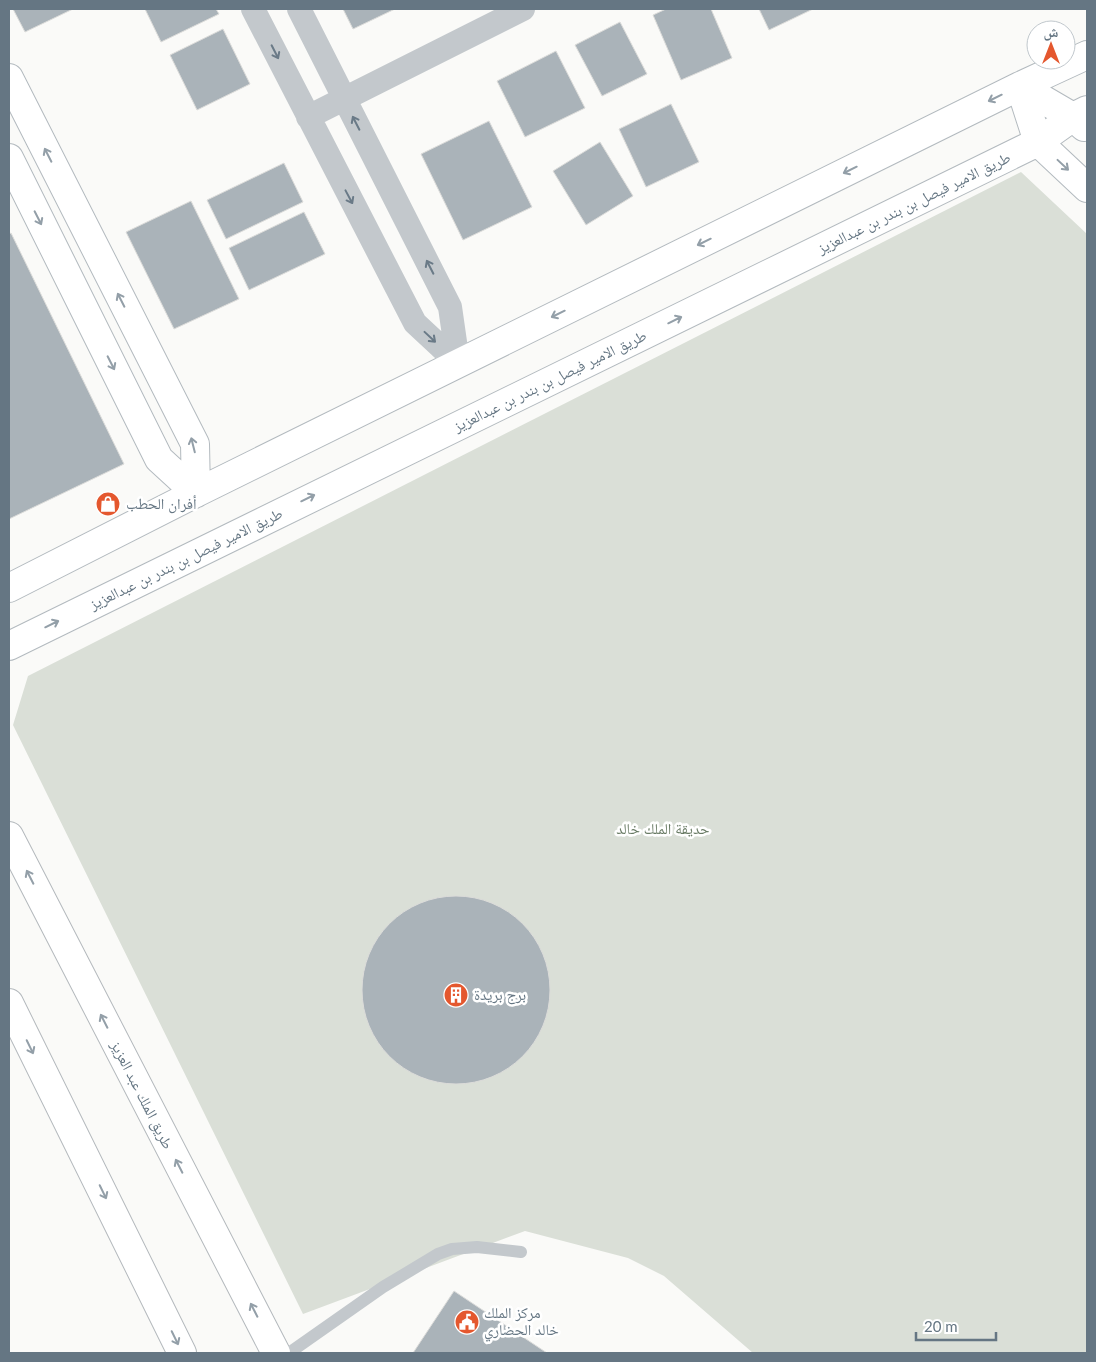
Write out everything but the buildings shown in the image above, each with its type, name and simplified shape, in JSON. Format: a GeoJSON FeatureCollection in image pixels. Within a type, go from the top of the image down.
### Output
{"type":"FeatureCollection","features":[{"type":"Feature","properties":{"kind":"main road"},"geometry":{"type":"LineString","coordinates":[[9,588],[458,363],[1020,86],[1087,56]]}},
{"type":"Feature","properties":{"kind":"main road"},"geometry":{"type":"LineString","coordinates":[[9,78],[194,444],[196,493]]}},
{"type":"Feature","properties":{"kind":"main road"},"geometry":{"type":"LineString","coordinates":[[1020,86],[1083,119]]}},
{"type":"Feature","properties":{"kind":"main road"},"geometry":{"type":"LineString","coordinates":[[1020,86],[1038,142],[1087,188]]}},
{"type":"Feature","properties":{"kind":"main road","name":"طريق الامير فيصل بن بندر بن عبدالعزيز"},"geometry":{"type":"LineString","coordinates":[[9,646],[1083,119]]}},
{"type":"Feature","properties":{"kind":"main road"},"geometry":{"type":"LineString","coordinates":[[9,158],[159,459],[196,493]]}},
{"type":"Feature","properties":{"kind":"main road","name":"طريق الملك عبد العزيز"},"geometry":{"type":"LineString","coordinates":[[9,836],[276,1353]]}},
{"type":"Feature","properties":{"kind":"main road"},"geometry":{"type":"LineString","coordinates":[[9,1003],[182,1353]]}},
{"type":"Feature","properties":{"kind":"street"},"geometry":{"type":"LineString","coordinates":[[253,9],[415,323],[458,363]]}},
{"type":"Feature","properties":{"kind":"street"},"geometry":{"type":"LineString","coordinates":[[300,9],[343,98],[450,306],[458,363]]}},
{"type":"Feature","properties":{"kind":"street"},"geometry":{"type":"LineString","coordinates":[[308,117],[523,9]]}},
{"type":"Feature","properties":{"kind":"lane"},"geometry":{"type":"LineString","coordinates":[[289,1353],[383,1288],[438,1254],[452,1249],[477,1246],[520,1252]]}},
{"type":"Feature","properties":{"kind":"green space","name":"حديقة الملك خالد"},"geometry":{"type":"Polygon","coordinates":[[[1021,172],[1087,234],[1087,1353],[753,1353],[664,1276],[628,1258],[525,1231],[303,1314],[13,725],[28,676],[1021,172]]]}},
{"type":"Feature","properties":{"kind":"place","name":"أفران الحطب"},"geometry":{"type":"Point","coordinates":[108,504]}},
{"type":"Feature","properties":{"kind":"place","name":"برج بريدة"},"geometry":{"type":"Point","coordinates":[456,995]}},
{"type":"Feature","properties":{"kind":"place","name":"مركز الملك خالد الحضاري"},"geometry":{"type":"Point","coordinates":[467,1322]}}]}
